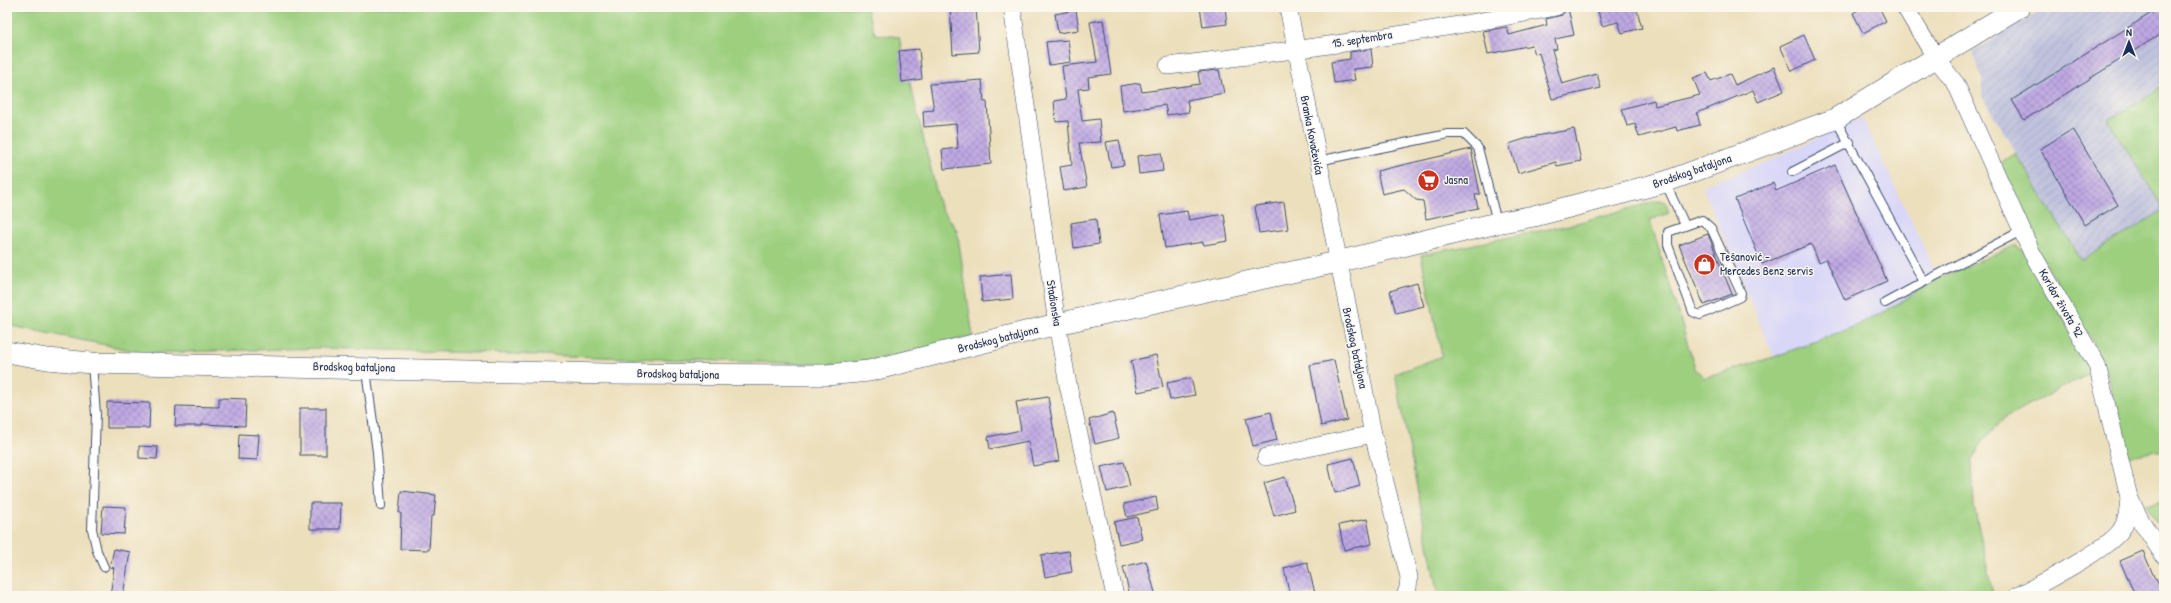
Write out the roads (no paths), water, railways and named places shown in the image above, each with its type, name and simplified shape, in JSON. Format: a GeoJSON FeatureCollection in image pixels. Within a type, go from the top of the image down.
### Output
{"type":"FeatureCollection","features":[{"type":"Feature","properties":{"kind":"street","name":"Stadionska"},"geometry":{"type":"LineString","coordinates":[[1012,7],[1057,324],[1068,384],[1115,596]]}},
{"type":"Feature","properties":{"kind":"street","name":"Branka Kovačevića"},"geometry":{"type":"LineString","coordinates":[[1288,7],[1337,262]]}},
{"type":"Feature","properties":{"kind":"street","name":"15. septembra"},"geometry":{"type":"LineString","coordinates":[[1168,66],[1296,50],[1492,20],[1556,7]]}},
{"type":"Feature","properties":{"kind":"street","name":"Koridor života '92"},"geometry":{"type":"LineString","coordinates":[[1905,7],[1935,57],[1956,84],[2021,231],[2097,365],[2129,497],[2141,521],[2164,556]]}},
{"type":"Feature","properties":{"kind":"street","name":"Brodskog bataljona"},"geometry":{"type":"LineString","coordinates":[[7,352],[92,363],[605,374],[826,375],[869,371],[1057,324],[1337,262],[1497,223],[1534,216],[1665,182],[1835,119],[2018,7]]}},
{"type":"Feature","properties":{"kind":"street","name":"Brodskog bataljona"},"geometry":{"type":"LineString","coordinates":[[1337,262],[1372,434],[1409,578],[1405,596]]}},
{"type":"Feature","properties":{"kind":"street"},"geometry":{"type":"LineString","coordinates":[[1266,457],[1372,434]]}},
{"type":"Feature","properties":{"kind":"street"},"geometry":{"type":"LineString","coordinates":[[2019,596],[2103,547],[2121,530],[2127,515],[2129,497]]}},
{"type":"Feature","properties":{"kind":"lane"},"geometry":{"type":"LineString","coordinates":[[1835,119],[1850,142],[1924,282]]}},
{"type":"Feature","properties":{"kind":"lane"},"geometry":{"type":"LineString","coordinates":[[1318,161],[1448,134],[1464,134],[1478,148],[1497,223]]}},
{"type":"Feature","properties":{"kind":"lane"},"geometry":{"type":"LineString","coordinates":[[1792,172],[1850,142]]}},
{"type":"Feature","properties":{"kind":"lane"},"geometry":{"type":"LineString","coordinates":[[1665,182],[1685,225]]}},
{"type":"Feature","properties":{"kind":"lane"},"geometry":{"type":"LineString","coordinates":[[1702,220],[1712,228],[1741,293],[1740,297],[1700,315],[1693,312],[1668,244],[1668,232],[1685,225],[1702,220]]}},
{"type":"Feature","properties":{"kind":"lane"},"geometry":{"type":"LineString","coordinates":[[1885,303],[2021,231]]}},
{"type":"Feature","properties":{"kind":"lane"},"geometry":{"type":"LineString","coordinates":[[7,361],[30,356]]}},
{"type":"Feature","properties":{"kind":"lane"},"geometry":{"type":"LineString","coordinates":[[92,363],[96,414],[92,529],[97,551],[104,567]]}},
{"type":"Feature","properties":{"kind":"lane"},"geometry":{"type":"LineString","coordinates":[[366,368],[377,452],[380,506]]}},
{"type":"Feature","properties":{"kind":"place","name":"Jasna"},"geometry":{"type":"Point","coordinates":[1428,180]}},
{"type":"Feature","properties":{"kind":"place","name":"Tešanović - Mercedes Benz servis"},"geometry":{"type":"Point","coordinates":[1705,264]}}]}
